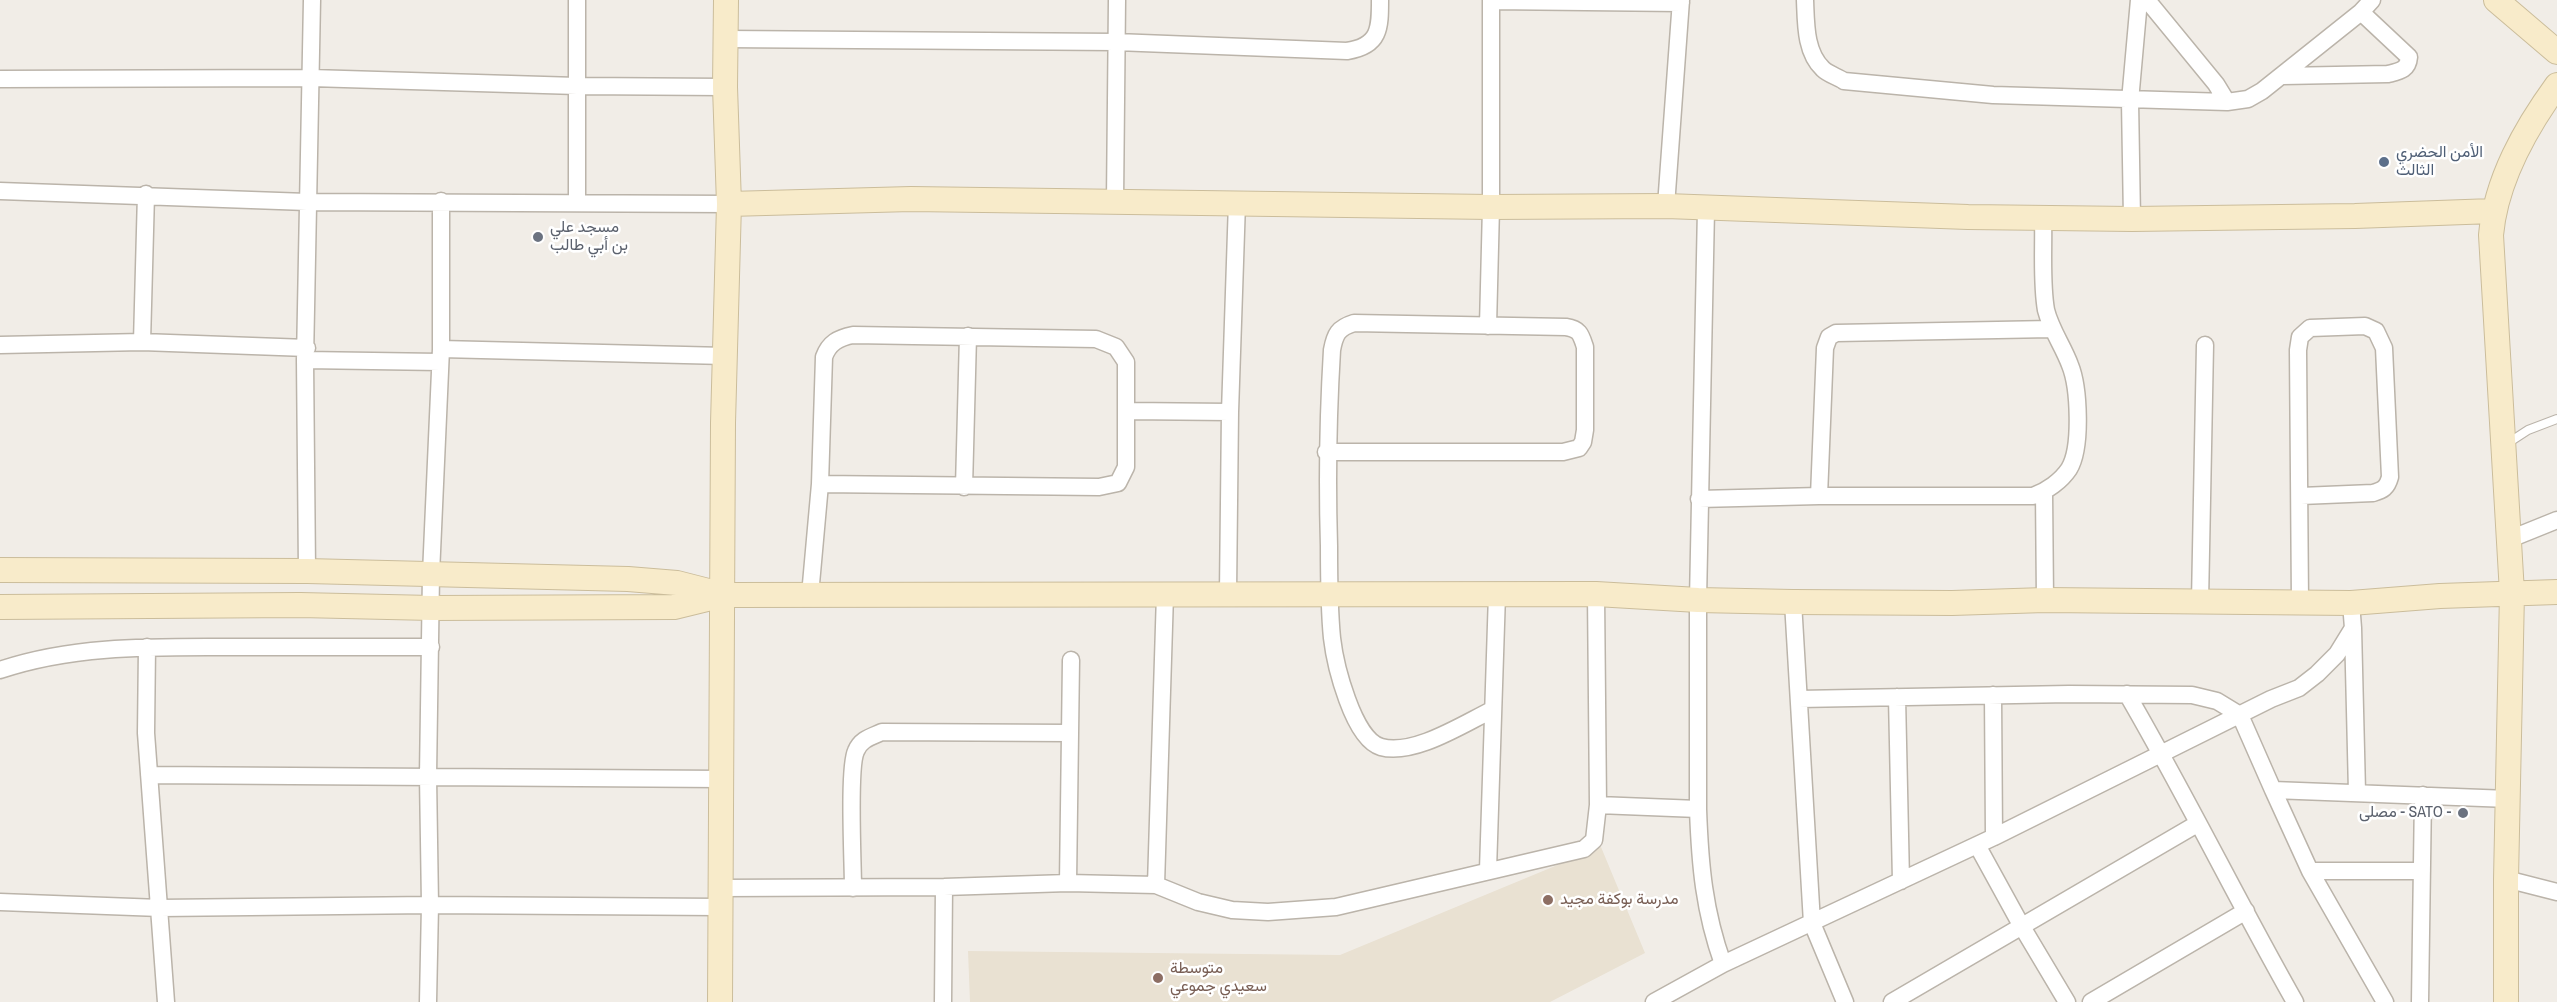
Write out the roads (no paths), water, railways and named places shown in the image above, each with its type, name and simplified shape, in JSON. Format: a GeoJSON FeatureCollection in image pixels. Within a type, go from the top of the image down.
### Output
{"type":"FeatureCollection","features":[{"type":"Feature","properties":{"kind":"main road"},"geometry":{"type":"LineString","coordinates":[[720,1002],[725,356],[729,204],[725,87],[726,0]]}},
{"type":"Feature","properties":{"kind":"main road"},"geometry":{"type":"LineString","coordinates":[[2496,0],[2557,52]]}},
{"type":"Feature","properties":{"kind":"main road"},"geometry":{"type":"LineString","coordinates":[[2506,1002],[2506,879],[2512,593],[2491,235],[2493,211],[2517,150],[2557,85]]}},
{"type":"Feature","properties":{"kind":"main road"},"geometry":{"type":"LineString","coordinates":[[729,204],[911,199],[1491,207],[1666,206],[1706,209],[2132,219],[2493,211]]}},
{"type":"Feature","properties":{"kind":"main road"},"geometry":{"type":"LineString","coordinates":[[0,570],[307,571],[638,580],[677,583],[723,595]]}},
{"type":"Feature","properties":{"kind":"main road"},"geometry":{"type":"LineString","coordinates":[[0,607],[300,605],[432,608],[674,607],[723,595],[1228,593],[1596,594],[1698,600],[1793,602],[1952,603],[2045,600],[2351,603],[2557,592]]}},
{"type":"Feature","properties":{"kind":"street"},"geometry":{"type":"LineString","coordinates":[[307,571],[307,202],[312,0]]}},
{"type":"Feature","properties":{"kind":"street"},"geometry":{"type":"LineString","coordinates":[[577,0],[577,203]]}},
{"type":"Feature","properties":{"kind":"street"},"geometry":{"type":"LineString","coordinates":[[1115,201],[1117,0]]}},
{"type":"Feature","properties":{"kind":"street"},"geometry":{"type":"LineString","coordinates":[[726,39],[1116,42],[1347,51],[1357,49],[1376,36],[1380,23],[1380,0]]}},
{"type":"Feature","properties":{"kind":"street"},"geometry":{"type":"LineString","coordinates":[[1488,326],[1491,207],[1491,0],[1681,2],[1666,206]]}},
{"type":"Feature","properties":{"kind":"street"},"geometry":{"type":"LineString","coordinates":[[1805,0],[1806,29],[1812,53],[1823,69],[1844,81],[1993,95],[2227,102],[2248,99],[2283,76],[2367,6],[2409,57],[2408,64],[2403,71],[2388,74],[2283,76]]}},
{"type":"Feature","properties":{"kind":"street"},"geometry":{"type":"LineString","coordinates":[[2132,219],[2130,100],[2139,0]]}},
{"type":"Feature","properties":{"kind":"street"},"geometry":{"type":"LineString","coordinates":[[2148,0],[2216,84],[2227,102]]}},
{"type":"Feature","properties":{"kind":"street"},"geometry":{"type":"LineString","coordinates":[[0,79],[311,78],[577,86],[725,87]]}},
{"type":"Feature","properties":{"kind":"street"},"geometry":{"type":"LineString","coordinates":[[0,191],[307,202],[729,204]]}},
{"type":"Feature","properties":{"kind":"street"},"geometry":{"type":"LineString","coordinates":[[142,342],[146,195]]}},
{"type":"Feature","properties":{"kind":"street"},"geometry":{"type":"LineString","coordinates":[[428,1002],[431,574],[441,356],[441,201]]}},
{"type":"Feature","properties":{"kind":"street"},"geometry":{"type":"LineString","coordinates":[[1228,593],[1236,202]]}},
{"type":"Feature","properties":{"kind":"street"},"geometry":{"type":"LineString","coordinates":[[1706,209],[1699,499],[1698,809],[1700,872],[1707,913],[1723,964]]}},
{"type":"Feature","properties":{"kind":"street"},"geometry":{"type":"LineString","coordinates":[[1699,499],[1819,496],[2033,496],[2044,492],[2059,479],[2074,459],[2077,427],[2076,394],[2071,367],[2051,329],[2046,307],[2043,218]]}},
{"type":"Feature","properties":{"kind":"street"},"geometry":{"type":"LineString","coordinates":[[1326,452],[1563,452],[1579,448],[1583,442],[1585,430],[1585,347],[1581,334],[1576,329],[1566,327],[1354,323],[1341,327],[1335,334],[1326,452],[1330,594],[1332,639],[1339,672],[1351,707],[1363,732],[1372,743],[1382,747],[1396,748],[1415,745],[1453,730],[1492,710]]}},
{"type":"Feature","properties":{"kind":"street"},"geometry":{"type":"LineString","coordinates":[[2300,603],[2301,496],[2298,350],[2300,337],[2310,328],[2365,326],[2376,331],[2384,348],[2390,477],[2388,485],[2383,490],[2373,493],[2301,496]]}},
{"type":"Feature","properties":{"kind":"street"},"geometry":{"type":"LineString","coordinates":[[1819,496],[1825,348],[1829,337],[1836,333],[2051,329]]}},
{"type":"Feature","properties":{"kind":"street"},"geometry":{"type":"LineString","coordinates":[[810,595],[820,484],[825,357],[827,348],[834,341],[853,334],[1096,339],[1108,342],[1122,354],[1126,362],[1126,467],[1118,483],[1099,487],[820,484]]}},
{"type":"Feature","properties":{"kind":"street"},"geometry":{"type":"LineString","coordinates":[[964,487],[968,336]]}},
{"type":"Feature","properties":{"kind":"street"},"geometry":{"type":"LineString","coordinates":[[0,345],[142,342],[306,354],[725,356]]}},
{"type":"Feature","properties":{"kind":"street"},"geometry":{"type":"LineString","coordinates":[[2200,602],[2205,345]]}},
{"type":"Feature","properties":{"kind":"street"},"geometry":{"type":"LineString","coordinates":[[1127,411],[1230,412]]}},
{"type":"Feature","properties":{"kind":"street"},"geometry":{"type":"LineString","coordinates":[[2044,492],[2045,600]]}},
{"type":"Feature","properties":{"kind":"street"},"geometry":{"type":"LineString","coordinates":[[2510,540],[2557,520]]}},
{"type":"Feature","properties":{"kind":"street"},"geometry":{"type":"LineString","coordinates":[[1156,885],[1165,594]]}},
{"type":"Feature","properties":{"kind":"street"},"geometry":{"type":"LineString","coordinates":[[1488,870],[1497,594]]}},
{"type":"Feature","properties":{"kind":"street"},"geometry":{"type":"LineString","coordinates":[[0,902],[160,908],[430,905],[721,898],[853,888],[1068,883],[1156,885],[1198,902],[1232,910],[1268,912],[1335,907],[1584,849],[1594,840],[1598,805],[1596,594]]}},
{"type":"Feature","properties":{"kind":"street"},"geometry":{"type":"LineString","coordinates":[[1793,602],[1812,923],[1845,1002]]}},
{"type":"Feature","properties":{"kind":"street"},"geometry":{"type":"LineString","coordinates":[[2351,603],[2354,628],[2357,792]]}},
{"type":"Feature","properties":{"kind":"street"},"geometry":{"type":"LineString","coordinates":[[1654,1002],[1682,995],[1723,964],[1994,837],[2298,687],[2317,674],[2337,654],[2354,628]]}},
{"type":"Feature","properties":{"kind":"street"},"geometry":{"type":"LineString","coordinates":[[0,670],[26,661],[70,653],[147,647],[431,647]]}},
{"type":"Feature","properties":{"kind":"street"},"geometry":{"type":"LineString","coordinates":[[147,647],[146,733],[166,1002]]}},
{"type":"Feature","properties":{"kind":"street"},"geometry":{"type":"LineString","coordinates":[[1068,883],[1071,660]]}},
{"type":"Feature","properties":{"kind":"street"},"geometry":{"type":"LineString","coordinates":[[1799,699],[2127,694],[2192,696],[2217,700],[2240,715],[2310,871],[2385,1002]]}},
{"type":"Feature","properties":{"kind":"street"},"geometry":{"type":"LineString","coordinates":[[2127,694],[2295,1002]]}},
{"type":"Feature","properties":{"kind":"street"},"geometry":{"type":"LineString","coordinates":[[1993,696],[1994,837]]}},
{"type":"Feature","properties":{"kind":"street"},"geometry":{"type":"LineString","coordinates":[[1897,697],[1901,881]]}},
{"type":"Feature","properties":{"kind":"street"},"geometry":{"type":"LineString","coordinates":[[853,888],[853,775],[855,752],[864,740],[882,732],[1070,733]]}},
{"type":"Feature","properties":{"kind":"street"},"geometry":{"type":"LineString","coordinates":[[149,775],[722,778]]}},
{"type":"Feature","properties":{"kind":"street"},"geometry":{"type":"LineString","coordinates":[[2273,790],[2509,798]]}},
{"type":"Feature","properties":{"kind":"street"},"geometry":{"type":"LineString","coordinates":[[2420,1002],[2423,795]]}},
{"type":"Feature","properties":{"kind":"street"},"geometry":{"type":"LineString","coordinates":[[1598,805],[1698,809]]}},
{"type":"Feature","properties":{"kind":"street"},"geometry":{"type":"LineString","coordinates":[[1892,1002],[2197,824]]}},
{"type":"Feature","properties":{"kind":"street"},"geometry":{"type":"LineString","coordinates":[[1977,845],[2021,926],[2067,1002]]}},
{"type":"Feature","properties":{"kind":"street"},"geometry":{"type":"LineString","coordinates":[[2310,871],[2422,871]]}},
{"type":"Feature","properties":{"kind":"street"},"geometry":{"type":"LineString","coordinates":[[2506,879],[2557,892]]}},
{"type":"Feature","properties":{"kind":"street"},"geometry":{"type":"LineString","coordinates":[[943,1002],[944,887]]}},
{"type":"Feature","properties":{"kind":"street"},"geometry":{"type":"LineString","coordinates":[[2091,1002],[2246,911]]}},
{"type":"Feature","properties":{"kind":"lane"},"geometry":{"type":"LineString","coordinates":[[2505,445],[2528,430],[2557,419]]}},
{"type":"Feature","properties":{"kind":"place","name":"الأمن الحضري الثالث"},"geometry":{"type":"Point","coordinates":[2384,162]}},
{"type":"Feature","properties":{"kind":"place","name":"مسجد علي بن أبي طالب"},"geometry":{"type":"Point","coordinates":[538,237]}},
{"type":"Feature","properties":{"kind":"place","name":"مصلى - SATO -"},"geometry":{"type":"Point","coordinates":[2463,813]}},
{"type":"Feature","properties":{"kind":"place","name":"مدرسة بوكفة مجيد"},"geometry":{"type":"Point","coordinates":[1548,900]}},
{"type":"Feature","properties":{"kind":"place","name":"متوسطة سعيدي جموعي"},"geometry":{"type":"Point","coordinates":[1158,978]}}]}
